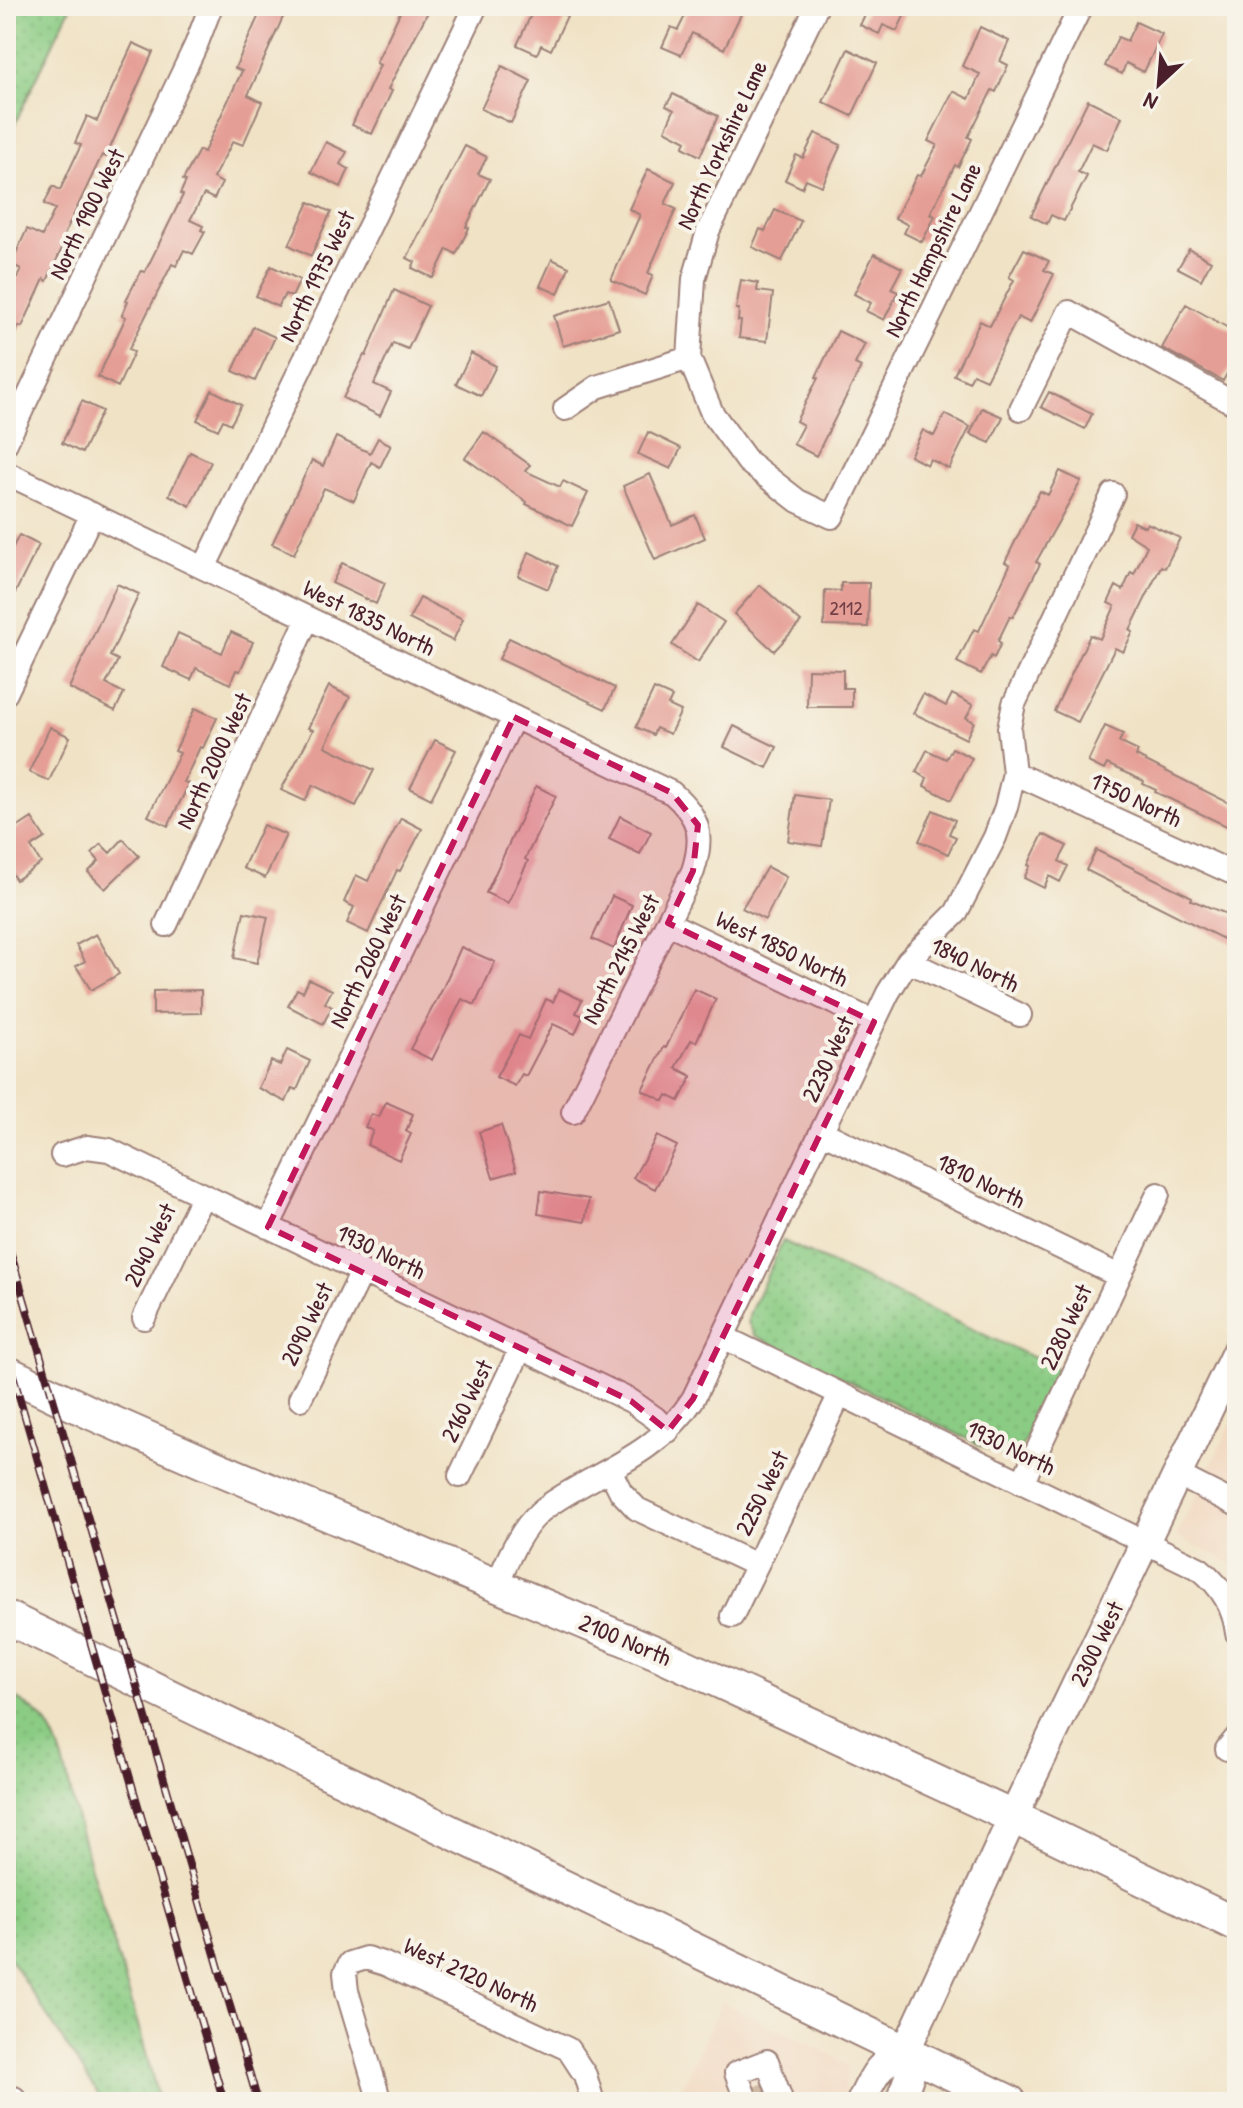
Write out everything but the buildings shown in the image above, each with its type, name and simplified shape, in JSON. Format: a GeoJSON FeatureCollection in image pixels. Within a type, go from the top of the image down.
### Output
{"type":"FeatureCollection","features":[{"type":"Feature","properties":{"kind":"highway","name":"2100 North"},"geometry":{"type":"LineString","coordinates":[[6,1372],[91,1413],[657,1653],[1013,1817],[1237,1925]]}},
{"type":"Feature","properties":{"kind":"highway"},"geometry":{"type":"LineString","coordinates":[[6,1617],[1010,2102]]}},
{"type":"Feature","properties":{"kind":"main road","name":"2300 West"},"geometry":{"type":"LineString","coordinates":[[905,2052],[1013,1817],[1237,1350]]}},
{"type":"Feature","properties":{"kind":"main road"},"geometry":{"type":"LineString","coordinates":[[861,2102],[878,2069],[905,2052],[910,2074],[900,2102]]}},
{"type":"Feature","properties":{"kind":"street","name":"North 1900 West"},"geometry":{"type":"LineString","coordinates":[[6,443],[196,45],[211,6]]}},
{"type":"Feature","properties":{"kind":"street","name":"North 1975 West"},"geometry":{"type":"LineString","coordinates":[[204,568],[476,6]]}},
{"type":"Feature","properties":{"kind":"street","name":"North Yorkshire Lane"},"geometry":{"type":"LineString","coordinates":[[689,358],[694,279],[708,231],[817,6]]}},
{"type":"Feature","properties":{"kind":"street","name":"North Hampshire Lane"},"geometry":{"type":"LineString","coordinates":[[689,358],[712,413],[748,462],[798,501],[832,517],[1081,6]]}},
{"type":"Feature","properties":{"kind":"street"},"geometry":{"type":"LineString","coordinates":[[1021,409],[1069,312],[1237,405]]}},
{"type":"Feature","properties":{"kind":"street"},"geometry":{"type":"LineString","coordinates":[[565,409],[597,387],[689,358]]}},
{"type":"Feature","properties":{"kind":"street","name":"West 1835 North"},"geometry":{"type":"LineString","coordinates":[[6,473],[672,793],[683,802],[698,825]]}},
{"type":"Feature","properties":{"kind":"street","name":"2230 West"},"geometry":{"type":"LineString","coordinates":[[496,1586],[518,1539],[532,1520],[558,1499],[648,1447],[668,1431],[693,1399],[897,976],[908,961],[947,925],[963,902],[995,837],[1014,773],[1009,728],[1014,704],[1113,494]]}},
{"type":"Feature","properties":{"kind":"street"},"geometry":{"type":"LineString","coordinates":[[6,693],[92,514]]}},
{"type":"Feature","properties":{"kind":"street","name":"North 2000 West"},"geometry":{"type":"LineString","coordinates":[[166,925],[308,618]]}},
{"type":"Feature","properties":{"kind":"street","name":"North 2060 West"},"geometry":{"type":"LineString","coordinates":[[268,1227],[514,717]]}},
{"type":"Feature","properties":{"kind":"street","name":"1750 North"},"geometry":{"type":"LineString","coordinates":[[1014,773],[1237,875]]}},
{"type":"Feature","properties":{"kind":"street","name":"North 2145 West"},"geometry":{"type":"LineString","coordinates":[[573,1112],[693,871],[698,854],[698,825]]}},
{"type":"Feature","properties":{"kind":"street","name":"West 1850 North"},"geometry":{"type":"LineString","coordinates":[[668,923],[874,1022]]}},
{"type":"Feature","properties":{"kind":"street","name":"1840 North"},"geometry":{"type":"LineString","coordinates":[[908,961],[1020,1015]]}},
{"type":"Feature","properties":{"kind":"street","name":"1810 North"},"geometry":{"type":"LineString","coordinates":[[822,1132],[1119,1276]]}},
{"type":"Feature","properties":{"kind":"street","name":"1930 North"},"geometry":{"type":"LineString","coordinates":[[62,1155],[87,1147],[109,1150],[631,1401],[668,1431]]}},
{"type":"Feature","properties":{"kind":"street","name":"2280 West"},"geometry":{"type":"LineString","coordinates":[[1022,1483],[1158,1194]]}},
{"type":"Feature","properties":{"kind":"street","name":"2040 West"},"geometry":{"type":"LineString","coordinates":[[144,1318],[203,1195]]}},
{"type":"Feature","properties":{"kind":"street","name":"2090 West"},"geometry":{"type":"LineString","coordinates":[[300,1399],[362,1272]]}},
{"type":"Feature","properties":{"kind":"street","name":"1930 North"},"geometry":{"type":"LineString","coordinates":[[723,1337],[1200,1569],[1230,1604],[1237,1633]]}},
{"type":"Feature","properties":{"kind":"street","name":"2160 West"},"geometry":{"type":"LineString","coordinates":[[460,1476],[521,1348]]}},
{"type":"Feature","properties":{"kind":"street","name":"2250 West"},"geometry":{"type":"LineString","coordinates":[[732,1616],[840,1394]]}},
{"type":"Feature","properties":{"kind":"street"},"geometry":{"type":"LineString","coordinates":[[610,1470],[621,1492],[637,1509],[756,1565]]}},
{"type":"Feature","properties":{"kind":"street"},"geometry":{"type":"LineString","coordinates":[[1178,1475],[1237,1505]]}},
{"type":"Feature","properties":{"kind":"street","name":"West 2120 North"},"geometry":{"type":"LineString","coordinates":[[380,2102],[347,1991],[345,1973],[350,1963],[366,1958],[568,2049],[585,2075],[593,2102]]}},
{"type":"Feature","properties":{"kind":"highlighted area"},"geometry":{"type":"Polygon","coordinates":[[[514,717],[672,793],[698,825],[693,871],[668,923],[874,1022],[693,1399],[668,1431],[631,1401],[268,1227],[514,717]]]}},
{"type":"Feature","properties":{"kind":"shaded area"},"geometry":{"type":"Polygon","coordinates":[[[1237,1412],[1237,1566],[1176,1536],[1237,1412]]]}},
{"type":"Feature","properties":{"kind":"shaded area"},"geometry":{"type":"Polygon","coordinates":[[[722,2002],[830,2054],[847,2066],[843,2102],[675,2102],[722,2002]]]}},
{"type":"Feature","properties":{"kind":"green space"},"geometry":{"type":"Polygon","coordinates":[[[6,6],[71,6],[6,142],[6,6]]]}},
{"type":"Feature","properties":{"kind":"green space"},"geometry":{"type":"Polygon","coordinates":[[[783,1241],[1060,1370],[1019,1452],[1004,1456],[994,1452],[754,1335],[748,1322],[750,1312],[783,1241]]]}},
{"type":"Feature","properties":{"kind":"green space"},"geometry":{"type":"Polygon","coordinates":[[[6,1692],[39,1715],[59,1750],[159,2102],[103,2102],[6,1953],[6,1692]]]}},
{"type":"Feature","properties":{"kind":"tunnel"},"geometry":{"type":"LineString","coordinates":[[758,2097],[772,2091]]}},
{"type":"Feature","properties":{"kind":"railway"},"geometry":{"type":"LineString","coordinates":[[6,1237],[258,2102]]}},
{"type":"Feature","properties":{"kind":"railway"},"geometry":{"type":"LineString","coordinates":[[6,1351],[224,2102]]}}]}
